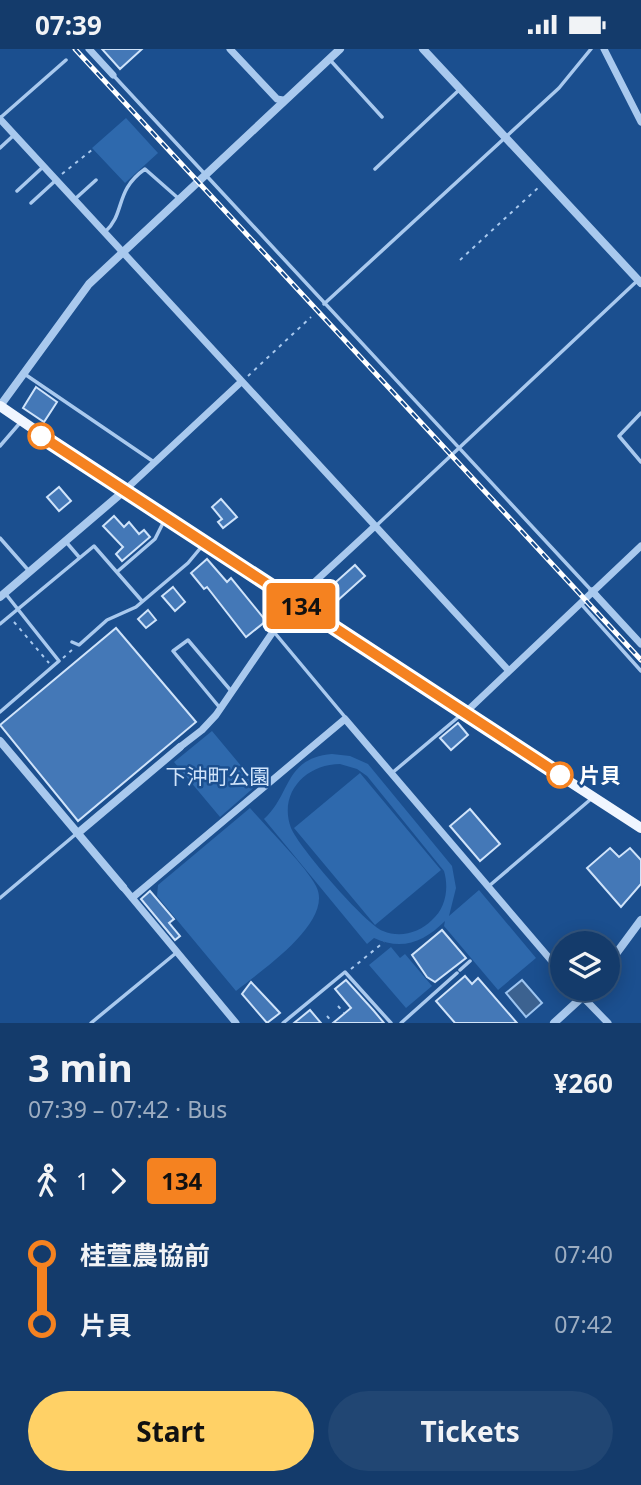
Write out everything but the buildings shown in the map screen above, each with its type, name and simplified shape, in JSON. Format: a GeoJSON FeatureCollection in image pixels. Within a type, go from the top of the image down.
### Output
{"type":"FeatureCollection","features":[{"type":"Feature","properties":{"kind":"main road"},"geometry":{"type":"LineString","coordinates":[[0,406],[166,519],[641,828]]}},
{"type":"Feature","properties":{"kind":"street"},"geometry":{"type":"LineString","coordinates":[[89,49],[113,75]]}},
{"type":"Feature","properties":{"kind":"street"},"geometry":{"type":"LineString","coordinates":[[230,49],[276,99],[283,100]]}},
{"type":"Feature","properties":{"kind":"street"},"geometry":{"type":"LineString","coordinates":[[0,406],[89,284],[122,250],[340,49]]}},
{"type":"Feature","properties":{"kind":"street"},"geometry":{"type":"LineString","coordinates":[[424,49],[640,280]]}},
{"type":"Feature","properties":{"kind":"street"},"geometry":{"type":"LineString","coordinates":[[604,49],[641,123]]}},
{"type":"Feature","properties":{"kind":"street"},"geometry":{"type":"LineString","coordinates":[[0,119],[509,671]]}},
{"type":"Feature","properties":{"kind":"street"},"geometry":{"type":"LineString","coordinates":[[2,595],[124,491],[241,382]]}},
{"type":"Feature","properties":{"kind":"street"},"geometry":{"type":"LineString","coordinates":[[78,833],[202,730],[220,709],[294,601],[374,527]]}},
{"type":"Feature","properties":{"kind":"street"},"geometry":{"type":"LineString","coordinates":[[466,712],[641,546]]}},
{"type":"Feature","properties":{"kind":"street"},"geometry":{"type":"LineString","coordinates":[[592,591],[641,644]]}},
{"type":"Feature","properties":{"kind":"street"},"geometry":{"type":"LineString","coordinates":[[132,898],[345,719],[550,959]]}},
{"type":"Feature","properties":{"kind":"street"},"geometry":{"type":"LineString","coordinates":[[0,740],[236,1023]]}},
{"type":"Feature","properties":{"kind":"street"},"geometry":{"type":"LineString","coordinates":[[620,948],[641,920]]}},
{"type":"Feature","properties":{"kind":"street"},"geometry":{"type":"LineString","coordinates":[[554,1023],[579,1001]]}},
{"type":"Feature","properties":{"kind":"street"},"geometry":{"type":"LineString","coordinates":[[593,1001],[608,1023]]}},
{"type":"Feature","properties":{"kind":"lane"},"geometry":{"type":"LineString","coordinates":[[324,304],[559,88],[591,49]]}},
{"type":"Feature","properties":{"kind":"lane"},"geometry":{"type":"LineString","coordinates":[[329,59],[382,117]]}},
{"type":"Feature","properties":{"kind":"lane"},"geometry":{"type":"LineString","coordinates":[[0,119],[66,60]]}},
{"type":"Feature","properties":{"kind":"lane"},"geometry":{"type":"LineString","coordinates":[[113,75],[592,591]]}},
{"type":"Feature","properties":{"kind":"lane"},"geometry":{"type":"LineString","coordinates":[[375,169],[461,89]]}},
{"type":"Feature","properties":{"kind":"lane"},"geometry":{"type":"LineString","coordinates":[[0,148],[15,135]]}},
{"type":"Feature","properties":{"kind":"lane"},"geometry":{"type":"LineString","coordinates":[[17,191],[44,166]]}},
{"type":"Feature","properties":{"kind":"lane"},"geometry":{"type":"LineString","coordinates":[[105,232],[113,224],[126,185],[145,169],[178,198]]}},
{"type":"Feature","properties":{"kind":"lane"},"geometry":{"type":"LineString","coordinates":[[31,203],[56,179]]}},
{"type":"Feature","properties":{"kind":"lane"},"geometry":{"type":"LineString","coordinates":[[75,199],[96,180]]}},
{"type":"Feature","properties":{"kind":"lane"},"geometry":{"type":"LineString","coordinates":[[374,527],[640,280]]}},
{"type":"Feature","properties":{"kind":"lane"},"geometry":{"type":"LineString","coordinates":[[24,373],[154,461]]}},
{"type":"Feature","properties":{"kind":"lane"},"geometry":{"type":"LineString","coordinates":[[641,413],[619,436],[641,462]]}},
{"type":"Feature","properties":{"kind":"lane"},"geometry":{"type":"LineString","coordinates":[[0,446],[21,422]]}},
{"type":"Feature","properties":{"kind":"lane"},"geometry":{"type":"LineString","coordinates":[[118,572],[155,539],[166,519]]}},
{"type":"Feature","properties":{"kind":"lane"},"geometry":{"type":"LineString","coordinates":[[0,538],[29,572]]}},
{"type":"Feature","properties":{"kind":"lane"},"geometry":{"type":"LineString","coordinates":[[66,541],[79,557]]}},
{"type":"Feature","properties":{"kind":"lane"},"geometry":{"type":"LineString","coordinates":[[74,644],[107,620],[142,601],[188,563],[204,543]]}},
{"type":"Feature","properties":{"kind":"lane"},"geometry":{"type":"LineString","coordinates":[[0,624],[94,546],[142,601]]}},
{"type":"Feature","properties":{"kind":"lane"},"geometry":{"type":"LineString","coordinates":[[0,712],[59,660],[18,609],[2,595]]}},
{"type":"Feature","properties":{"kind":"lane"},"geometry":{"type":"LineString","coordinates":[[580,603],[641,671]]}},
{"type":"Feature","properties":{"kind":"lane"},"geometry":{"type":"LineString","coordinates":[[273,632],[344,713],[345,719]]}},
{"type":"Feature","properties":{"kind":"lane"},"geometry":{"type":"LineString","coordinates":[[220,709],[173,651],[188,640],[232,692]]}},
{"type":"Feature","properties":{"kind":"lane"},"geometry":{"type":"LineString","coordinates":[[392,773],[466,712]]}},
{"type":"Feature","properties":{"kind":"lane"},"geometry":{"type":"LineString","coordinates":[[489,886],[593,797]]}},
{"type":"Feature","properties":{"kind":"lane"},"geometry":{"type":"LineString","coordinates":[[0,898],[78,833]]}},
{"type":"Feature","properties":{"kind":"lane"},"geometry":{"type":"LineString","coordinates":[[91,1023],[177,952]]}},
{"type":"Feature","properties":{"kind":"lane"},"geometry":{"type":"LineString","coordinates":[[401,1023],[470,961]]}},
{"type":"Feature","properties":{"kind":"lane"},"geometry":{"type":"LineString","coordinates":[[283,1023],[347,972],[391,1023]]}},
{"type":"Feature","properties":{"kind":"path"},"geometry":{"type":"LineString","coordinates":[[56,179],[93,149]]}},
{"type":"Feature","properties":{"kind":"path"},"geometry":{"type":"LineString","coordinates":[[460,260],[546,181]]}},
{"type":"Feature","properties":{"kind":"path"},"geometry":{"type":"LineString","coordinates":[[241,382],[311,317]]}},
{"type":"Feature","properties":{"kind":"path"},"geometry":{"type":"LineString","coordinates":[[9,616],[53,668]]}},
{"type":"Feature","properties":{"kind":"path"},"geometry":{"type":"LineString","coordinates":[[59,660],[74,644]]}},
{"type":"Feature","properties":{"kind":"path"},"geometry":{"type":"LineString","coordinates":[[347,972],[384,942]]}},
{"type":"Feature","properties":{"kind":"path"},"geometry":{"type":"LineString","coordinates":[[338,1006],[344,1013]]}},
{"type":"Feature","properties":{"kind":"path"},"geometry":{"type":"LineString","coordinates":[[327,1016],[333,1023]]}},
{"type":"Feature","properties":{"kind":"green space"},"geometry":{"type":"Polygon","coordinates":[[[126,118],[158,153],[125,183],[92,148],[126,118]]]}},
{"type":"Feature","properties":{"kind":"green space","name":"下沖町公園"},"geometry":{"type":"Polygon","coordinates":[[[212,731],[257,785],[220,817],[174,762],[212,731]]]}},
{"type":"Feature","properties":{"kind":"green space"},"geometry":{"type":"Polygon","coordinates":[[[332,754],[350,756],[368,764],[452,866],[456,888],[449,916],[479,890],[536,958],[498,990],[444,926],[445,921],[429,934],[412,942],[394,944],[374,938],[367,944],[264,819],[297,770],[316,757],[332,754]],[[340,764],[328,765],[306,775],[292,792],[288,803],[291,828],[333,884],[374,926],[396,934],[415,931],[437,915],[443,904],[446,891],[444,871],[367,776],[357,769],[340,764]]]}},
{"type":"Feature","properties":{"kind":"green space"},"geometry":{"type":"Polygon","coordinates":[[[360,773],[441,870],[375,925],[294,828],[360,773]]]}},
{"type":"Feature","properties":{"kind":"green space"},"geometry":{"type":"Polygon","coordinates":[[[250,808],[311,877],[319,900],[315,915],[292,945],[236,991],[157,896],[158,885],[250,808]]]}},
{"type":"Feature","properties":{"kind":"green space"},"geometry":{"type":"Polygon","coordinates":[[[391,947],[400,958],[405,954],[432,986],[406,1008],[369,965],[391,947]]]}},
{"type":"Feature","properties":{"kind":"shaded area"},"geometry":{"type":"Polygon","coordinates":[[[522,980],[542,1003],[526,1017],[506,993],[522,980]]]}},
{"type":"Feature","properties":{"kind":"railway"},"geometry":{"type":"LineString","coordinates":[[75,49],[641,660]]}},
{"type":"Feature","properties":{"kind":"bus line","name":"134"},"geometry":{"type":"LineString","coordinates":[[41,436],[560,775]]}},
{"type":"Feature","properties":{"kind":"place","name":"片貝"},"geometry":{"type":"Point","coordinates":[560,775]}}]}
